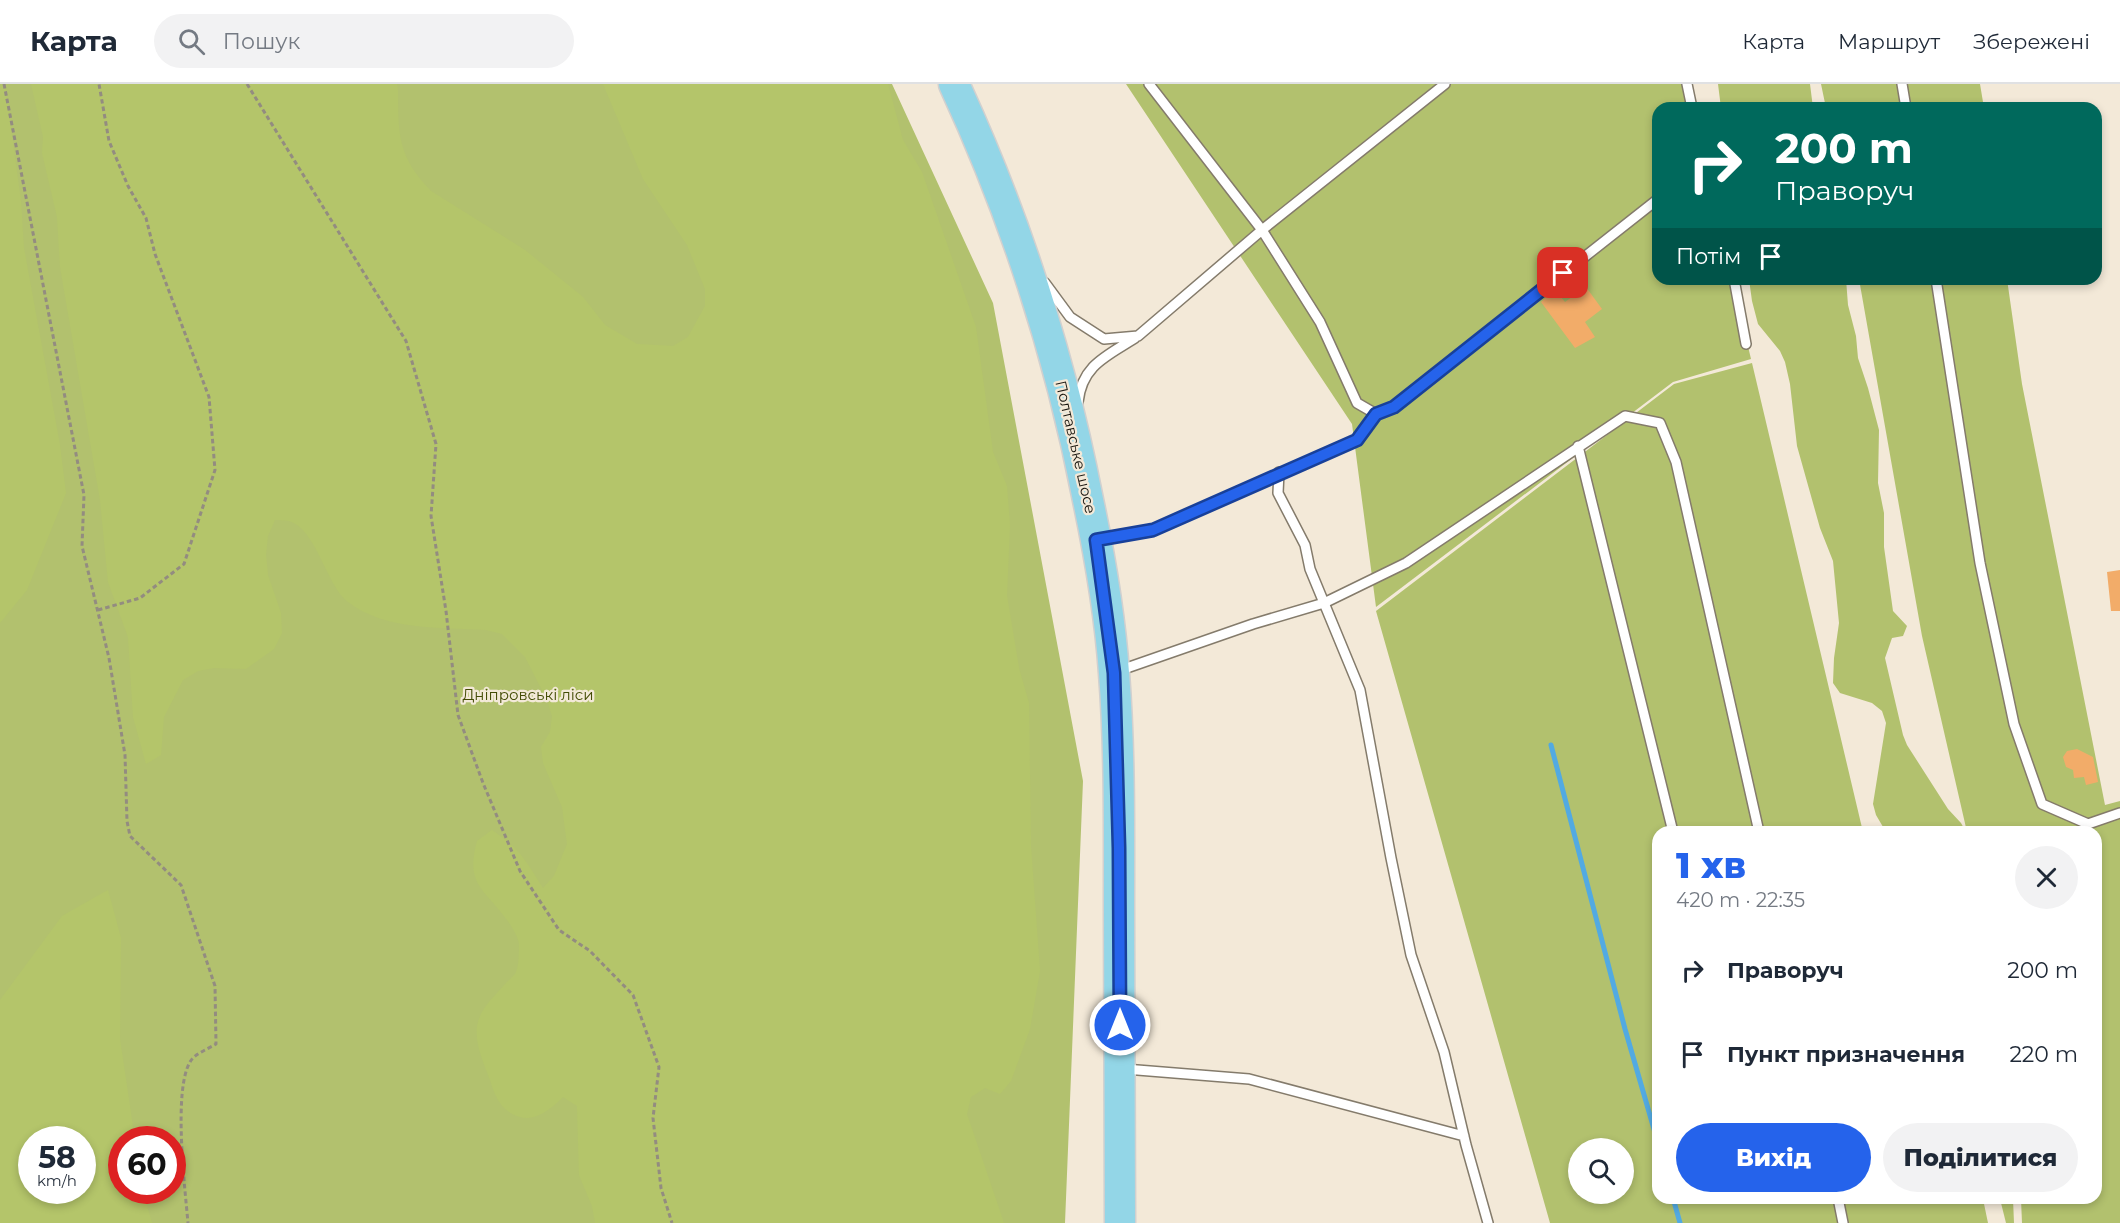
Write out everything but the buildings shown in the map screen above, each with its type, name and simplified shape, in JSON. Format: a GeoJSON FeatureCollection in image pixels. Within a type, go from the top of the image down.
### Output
{"type":"FeatureCollection","features":[{"type":"Feature","properties":{"kind":"main road","name":"Полтавське шосе"},"geometry":{"type":"LineString","coordinates":[[954,84],[984,148],[1025,258],[1052,344],[1075,431],[1096,540],[1114,673],[1119,848],[1120,1223]]}},
{"type":"Feature","properties":{"kind":"lane"},"geometry":{"type":"LineString","coordinates":[[1075,431],[1080,386],[1093,365],[1138,336],[1262,230],[1444,84]]}},
{"type":"Feature","properties":{"kind":"lane"},"geometry":{"type":"LineString","coordinates":[[1687,84],[1691,102]]}},
{"type":"Feature","properties":{"kind":"lane"},"geometry":{"type":"LineString","coordinates":[[1902,84],[1905,102]]}},
{"type":"Feature","properties":{"kind":"lane"},"geometry":{"type":"LineString","coordinates":[[1151,85],[1262,230],[1320,322],[1357,403],[1376,414]]}},
{"type":"Feature","properties":{"kind":"lane"},"geometry":{"type":"LineString","coordinates":[[1096,540],[1153,530],[1280,472],[1357,440],[1376,414],[1394,407],[1652,204]]}},
{"type":"Feature","properties":{"kind":"lane"},"geometry":{"type":"LineString","coordinates":[[1025,258],[1070,317],[1104,339],[1138,336]]}},
{"type":"Feature","properties":{"kind":"lane"},"geometry":{"type":"LineString","coordinates":[[1735,285],[1746,344]]}},
{"type":"Feature","properties":{"kind":"lane"},"geometry":{"type":"LineString","coordinates":[[1937,285],[1980,562],[2014,724],[2042,804],[2088,824],[2120,813]]}},
{"type":"Feature","properties":{"kind":"lane"},"geometry":{"type":"LineString","coordinates":[[1114,673],[1253,624],[1324,603],[1406,563],[1625,416],[1660,423],[1676,462],[1758,826]]}},
{"type":"Feature","properties":{"kind":"lane"},"geometry":{"type":"LineString","coordinates":[[1578,446],[1672,826]]}},
{"type":"Feature","properties":{"kind":"lane"},"geometry":{"type":"LineString","coordinates":[[1280,472],[1278,492],[1305,544],[1310,568],[1360,690],[1379,801],[1411,955],[1444,1052],[1488,1223]]}},
{"type":"Feature","properties":{"kind":"lane"},"geometry":{"type":"LineString","coordinates":[[1120,1069],[1249,1079],[1464,1136]]}},
{"type":"Feature","properties":{"kind":"lane"},"geometry":{"type":"LineString","coordinates":[[1839,1204],[1843,1223]]}},
{"type":"Feature","properties":{"kind":"path"},"geometry":{"type":"LineString","coordinates":[[4,84],[84,495],[82,546],[110,658],[124,755],[127,821],[130,836],[181,885],[215,986],[216,1044],[191,1060],[185,1074],[181,1124],[188,1223]]}},
{"type":"Feature","properties":{"kind":"path"},"geometry":{"type":"LineString","coordinates":[[98,610],[140,598],[184,564],[214,470],[209,397],[155,254],[146,218],[128,186],[109,141],[99,84]]}},
{"type":"Feature","properties":{"kind":"path"},"geometry":{"type":"LineString","coordinates":[[247,84],[406,341],[436,444],[431,516],[446,611],[458,715],[483,783],[520,871],[559,930],[590,951],[633,995],[659,1067],[653,1118],[661,1188],[672,1223]]}},
{"type":"Feature","properties":{"kind":"green space","name":"Дніпровські ліси"},"geometry":{"type":"Polygon","coordinates":[[[0,84],[892,84],[993,303],[1083,781],[1065,1223],[0,1223],[0,84]]]}},
{"type":"Feature","properties":{"kind":"green space"},"geometry":{"type":"Polygon","coordinates":[[[0,84],[5,84],[21,201],[24,248],[60,445],[66,493],[27,590],[0,623],[0,84]]]}},
{"type":"Feature","properties":{"kind":"green space","name":"Дніпровські ліси"},"geometry":{"type":"Polygon","coordinates":[[[31,84],[397,84],[402,145],[412,167],[431,191],[525,250],[583,297],[605,325],[637,344],[673,346],[688,337],[705,306],[705,289],[687,245],[643,179],[603,84],[888,84],[903,140],[922,172],[976,327],[993,452],[1007,486],[1010,525],[1007,596],[1019,668],[1029,703],[1031,846],[1040,971],[1030,1029],[1011,1081],[1000,1094],[985,1088],[971,1097],[967,1114],[1004,1223],[595,1223],[592,1206],[579,1175],[577,1106],[563,1097],[538,1116],[526,1118],[508,1112],[494,1092],[477,1041],[478,1020],[481,1014],[516,972],[519,944],[511,926],[484,893],[475,877],[473,867],[477,841],[492,830],[522,856],[543,888],[554,876],[567,844],[562,807],[543,763],[541,747],[550,732],[552,716],[547,700],[525,657],[502,634],[486,630],[414,626],[379,618],[363,611],[340,594],[307,534],[289,521],[275,520],[268,536],[266,555],[268,575],[281,613],[282,633],[274,649],[246,669],[214,668],[198,671],[183,680],[164,717],[161,755],[146,764],[133,717],[128,637],[108,582],[100,500],[60,267],[57,217],[42,153],[43,137],[31,84]]]}},
{"type":"Feature","properties":{"kind":"green space"},"geometry":{"type":"Polygon","coordinates":[[[1126,84],[1686,84],[1690,102],[1652,102],[1652,285],[1733,285],[1751,359],[1673,382],[1376,607],[1352,424],[1126,84]]]}},
{"type":"Feature","properties":{"kind":"green space"},"geometry":{"type":"Polygon","coordinates":[[[1718,84],[1810,84],[1812,102],[1720,102],[1718,84]]]}},
{"type":"Feature","properties":{"kind":"green space"},"geometry":{"type":"Polygon","coordinates":[[[1821,84],[1980,84],[1983,102],[1825,102],[1821,84]]]}},
{"type":"Feature","properties":{"kind":"green space"},"geometry":{"type":"Polygon","coordinates":[[[1750,285],[1846,285],[1858,358],[1879,430],[1878,483],[1884,513],[1884,547],[1893,611],[1907,626],[1903,636],[1892,638],[1885,658],[1907,745],[1948,809],[1963,826],[1882,826],[1876,815],[1873,804],[1886,723],[1882,711],[1872,703],[1840,693],[1833,683],[1839,623],[1833,561],[1820,528],[1797,446],[1790,384],[1785,362],[1780,351],[1758,324],[1750,285]]]}},
{"type":"Feature","properties":{"kind":"green space"},"geometry":{"type":"Polygon","coordinates":[[[1860,285],[2008,285],[2022,384],[2105,805],[2120,801],[2120,1223],[2022,1223],[2021,1204],[2102,1204],[2102,826],[1966,826],[1922,636],[1860,285]]]}},
{"type":"Feature","properties":{"kind":"green space"},"geometry":{"type":"Polygon","coordinates":[[[1752,363],[1862,826],[1652,826],[1652,1204],[1984,1204],[1988,1223],[1550,1223],[1376,611],[1674,384],[1752,363]]]}},
{"type":"Feature","properties":{"kind":"green space"},"geometry":{"type":"Polygon","coordinates":[[[108,890],[121,938],[120,1039],[133,1126],[108,1126],[108,1204],[147,1204],[152,1223],[0,1223],[0,1000],[62,916],[108,890]]]}},
{"type":"Feature","properties":{"kind":"green space"},"geometry":{"type":"Polygon","coordinates":[[[2001,1204],[2013,1204],[2014,1223],[2006,1223],[2001,1204]]]}},
{"type":"Feature","properties":{"kind":"waterway"},"geometry":{"type":"LineString","coordinates":[[1551,745],[1625,1029],[1652,1122]]}},
{"type":"Feature","properties":{"kind":"waterway"},"geometry":{"type":"LineString","coordinates":[[1675,1204],[1680,1223]]}},
{"type":"Feature","properties":{"kind":"route"},"geometry":{"type":"LineString","coordinates":[[1120,1025],[1119,848],[1114,673],[1096,540],[1153,530],[1280,472],[1357,440],[1376,414],[1394,407],[1563,273]]}}]}
